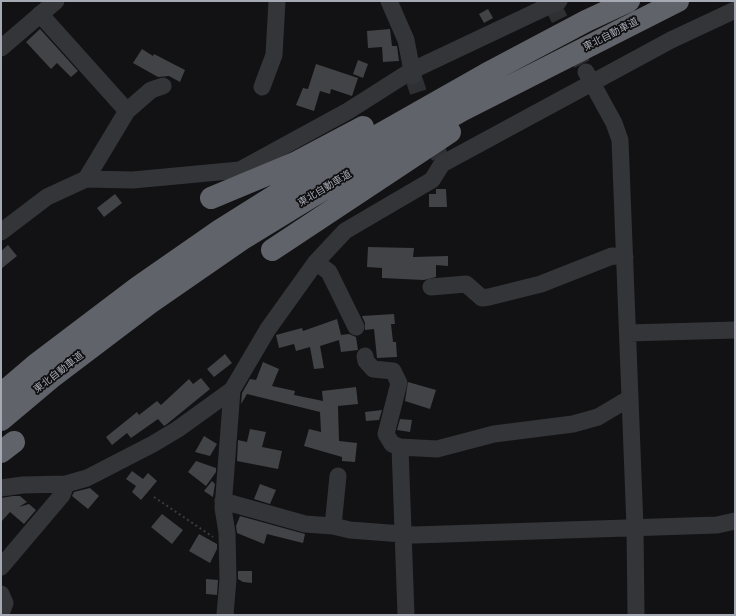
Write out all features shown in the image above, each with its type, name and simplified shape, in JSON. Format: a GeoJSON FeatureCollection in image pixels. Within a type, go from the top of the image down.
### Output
{"type":"FeatureCollection","features":[{"type":"Feature","properties":{"kind":"highway","name":"東北自動車道"},"geometry":{"type":"LineString","coordinates":[[1,394],[35,365],[138,287],[220,230],[306,176],[486,74],[586,21],[629,1]]}},
{"type":"Feature","properties":{"kind":"highway","name":"東北自動車道"},"geometry":{"type":"LineString","coordinates":[[1,420],[51,378],[150,303],[244,238],[337,181],[421,133],[678,1]]}},
{"type":"Feature","properties":{"kind":"highway"},"geometry":{"type":"LineString","coordinates":[[211,198],[295,163],[483,65],[586,21]]}},
{"type":"Feature","properties":{"kind":"highway"},"geometry":{"type":"LineString","coordinates":[[272,250],[413,155],[619,30]]}},
{"type":"Feature","properties":{"kind":"street"},"geometry":{"type":"LineString","coordinates":[[1,48],[56,1]]}},
{"type":"Feature","properties":{"kind":"street"},"geometry":{"type":"LineString","coordinates":[[262,87],[274,55],[277,1]]}},
{"type":"Feature","properties":{"kind":"street"},"geometry":{"type":"LineString","coordinates":[[389,1],[406,40],[412,73]]}},
{"type":"Feature","properties":{"kind":"street"},"geometry":{"type":"LineString","coordinates":[[1,232],[47,197],[86,179],[133,180],[240,170],[348,111],[412,73],[559,1]]}},
{"type":"Feature","properties":{"kind":"street"},"geometry":{"type":"LineString","coordinates":[[1,488],[23,485],[66,484],[87,478],[153,444],[178,429],[232,390],[268,329],[316,262],[345,231],[432,180],[441,161],[589,77],[735,10]]}},
{"type":"Feature","properties":{"kind":"street"},"geometry":{"type":"LineString","coordinates":[[40,14],[127,111]]}},
{"type":"Feature","properties":{"kind":"street"},"geometry":{"type":"LineString","coordinates":[[589,77],[614,124],[620,140],[635,527],[636,615]]}},
{"type":"Feature","properties":{"kind":"street"},"geometry":{"type":"LineString","coordinates":[[86,179],[127,111],[151,90],[163,86]]}},
{"type":"Feature","properties":{"kind":"street"},"geometry":{"type":"LineString","coordinates":[[431,287],[466,284],[482,298],[489,297],[541,284],[612,256],[625,257]]}},
{"type":"Feature","properties":{"kind":"street"},"geometry":{"type":"LineString","coordinates":[[316,262],[329,272],[356,327]]}},
{"type":"Feature","properties":{"kind":"street"},"geometry":{"type":"LineString","coordinates":[[628,334],[735,330]]}},
{"type":"Feature","properties":{"kind":"street"},"geometry":{"type":"LineString","coordinates":[[365,356],[366,361],[373,369],[393,371],[396,375],[398,383],[386,434],[392,444],[400,447],[437,449],[494,434],[573,424],[598,417],[630,398]]}},
{"type":"Feature","properties":{"kind":"street"},"geometry":{"type":"LineString","coordinates":[[225,615],[228,579],[228,546],[223,501],[232,390]]}},
{"type":"Feature","properties":{"kind":"street"},"geometry":{"type":"LineString","coordinates":[[400,447],[406,615]]}},
{"type":"Feature","properties":{"kind":"street"},"geometry":{"type":"LineString","coordinates":[[334,526],[338,476]]}},
{"type":"Feature","properties":{"kind":"street"},"geometry":{"type":"LineString","coordinates":[[1,567],[62,495],[66,484]]}},
{"type":"Feature","properties":{"kind":"street"},"geometry":{"type":"LineString","coordinates":[[223,501],[305,524],[334,526],[350,530],[404,534],[717,525],[735,521]]}},
{"type":"Feature","properties":{"kind":"path"},"geometry":{"type":"LineString","coordinates":[[154,498],[228,546]]}},
{"type":"Feature","properties":{"kind":"building"},"geometry":{"type":"Polygon","coordinates":[[[488,9],[493,18],[484,23],[479,14],[488,9]]]}},
{"type":"Feature","properties":{"kind":"building"},"geometry":{"type":"Polygon","coordinates":[[[40,29],[78,71],[71,77],[57,63],[51,69],[26,42],[40,29]]]}},
{"type":"Feature","properties":{"kind":"building"},"geometry":{"type":"Polygon","coordinates":[[[390,29],[392,46],[397,46],[399,61],[383,62],[382,47],[368,48],[367,31],[390,29]]]}},
{"type":"Feature","properties":{"kind":"building"},"geometry":{"type":"Polygon","coordinates":[[[142,49],[153,56],[154,54],[185,70],[180,82],[169,76],[158,77],[133,63],[142,49]]]}},
{"type":"Feature","properties":{"kind":"building"},"geometry":{"type":"Polygon","coordinates":[[[358,60],[368,64],[363,78],[353,74],[358,60]]]}},
{"type":"Feature","properties":{"kind":"building"},"geometry":{"type":"Polygon","coordinates":[[[316,64],[358,78],[352,96],[331,89],[330,94],[320,91],[314,111],[296,105],[303,88],[308,89],[316,64]]]}},
{"type":"Feature","properties":{"kind":"building"},"geometry":{"type":"Polygon","coordinates":[[[436,189],[446,189],[447,207],[429,207],[429,194],[436,194],[436,189]]]}},
{"type":"Feature","properties":{"kind":"building"},"geometry":{"type":"Polygon","coordinates":[[[115,194],[122,203],[104,217],[97,208],[115,194]]]}},
{"type":"Feature","properties":{"kind":"building"},"geometry":{"type":"Polygon","coordinates":[[[8,245],[17,256],[1,269],[1,251],[8,245]]]}},
{"type":"Feature","properties":{"kind":"building"},"geometry":{"type":"Polygon","coordinates":[[[368,247],[414,248],[413,257],[448,256],[448,266],[436,265],[436,277],[424,280],[382,278],[382,268],[367,267],[368,247]]]}},
{"type":"Feature","properties":{"kind":"building"},"geometry":{"type":"Polygon","coordinates":[[[394,314],[395,324],[391,324],[393,342],[396,342],[397,357],[377,358],[374,329],[365,330],[365,323],[362,316],[394,314]]]}},
{"type":"Feature","properties":{"kind":"building"},"geometry":{"type":"Polygon","coordinates":[[[337,319],[341,335],[349,334],[356,337],[358,350],[341,352],[339,340],[320,346],[324,368],[314,369],[310,347],[296,351],[294,344],[279,348],[276,335],[302,328],[303,331],[337,319]]]}},
{"type":"Feature","properties":{"kind":"building"},"geometry":{"type":"Polygon","coordinates":[[[225,354],[232,363],[214,377],[207,369],[225,354]]]}},
{"type":"Feature","properties":{"kind":"building"},"geometry":{"type":"Polygon","coordinates":[[[263,362],[279,369],[272,386],[295,391],[294,395],[323,401],[322,391],[356,387],[358,404],[338,406],[339,441],[357,443],[355,462],[342,461],[342,457],[304,446],[309,429],[321,432],[320,412],[247,394],[241,404],[242,393],[250,379],[256,380],[263,362]]]}},
{"type":"Feature","properties":{"kind":"building"},"geometry":{"type":"Polygon","coordinates":[[[201,378],[210,389],[164,426],[158,419],[131,438],[127,433],[112,445],[106,437],[137,412],[139,415],[157,401],[161,405],[189,379],[193,384],[201,378]]]}},
{"type":"Feature","properties":{"kind":"building"},"geometry":{"type":"Polygon","coordinates":[[[408,382],[436,390],[430,409],[405,401],[408,382]]]}},
{"type":"Feature","properties":{"kind":"building"},"geometry":{"type":"Polygon","coordinates":[[[382,410],[379,420],[366,421],[365,412],[382,410]]]}},
{"type":"Feature","properties":{"kind":"building"},"geometry":{"type":"Polygon","coordinates":[[[400,419],[412,420],[410,432],[397,430],[400,419]]]}},
{"type":"Feature","properties":{"kind":"building"},"geometry":{"type":"Polygon","coordinates":[[[250,429],[266,432],[262,447],[282,451],[278,469],[237,461],[238,440],[247,442],[250,429]]]}},
{"type":"Feature","properties":{"kind":"building"},"geometry":{"type":"Polygon","coordinates":[[[204,436],[217,444],[210,456],[195,452],[204,436]]]}},
{"type":"Feature","properties":{"kind":"building"},"geometry":{"type":"Polygon","coordinates":[[[196,461],[216,468],[216,472],[206,486],[188,472],[196,461]]]}},
{"type":"Feature","properties":{"kind":"building"},"geometry":{"type":"Polygon","coordinates":[[[132,471],[143,479],[148,473],[157,481],[141,500],[132,492],[136,486],[126,479],[132,471]]]}},
{"type":"Feature","properties":{"kind":"building"},"geometry":{"type":"Polygon","coordinates":[[[212,481],[215,484],[213,497],[204,491],[212,481]]]}},
{"type":"Feature","properties":{"kind":"building"},"geometry":{"type":"Polygon","coordinates":[[[260,484],[276,490],[270,504],[254,499],[260,484]]]}},
{"type":"Feature","properties":{"kind":"building"},"geometry":{"type":"Polygon","coordinates":[[[90,488],[99,496],[88,509],[72,496],[74,492],[90,488]]]}},
{"type":"Feature","properties":{"kind":"building"},"geometry":{"type":"Polygon","coordinates":[[[20,496],[27,502],[19,507],[29,504],[36,510],[24,524],[10,512],[1,522],[1,498],[20,496]]]}},
{"type":"Feature","properties":{"kind":"building"},"geometry":{"type":"Polygon","coordinates":[[[162,514],[183,530],[172,544],[151,527],[162,514]]]}},
{"type":"Feature","properties":{"kind":"building"},"geometry":{"type":"Polygon","coordinates":[[[240,516],[305,534],[303,543],[267,534],[264,544],[237,533],[236,526],[240,516]]]}},
{"type":"Feature","properties":{"kind":"building"},"geometry":{"type":"Polygon","coordinates":[[[199,534],[217,544],[217,549],[210,563],[189,551],[199,534]]]}},
{"type":"Feature","properties":{"kind":"building"},"geometry":{"type":"Polygon","coordinates":[[[238,571],[252,571],[252,583],[243,582],[238,579],[238,571]]]}},
{"type":"Feature","properties":{"kind":"building"},"geometry":{"type":"Polygon","coordinates":[[[206,579],[218,580],[217,595],[206,594],[206,579]]]}},
{"type":"Feature","properties":{"kind":"tunnel"},"geometry":{"type":"LineString","coordinates":[[552,4],[586,72]]}},
{"type":"Feature","properties":{"kind":"tunnel"},"geometry":{"type":"LineString","coordinates":[[413,76],[440,158]]}}]}
